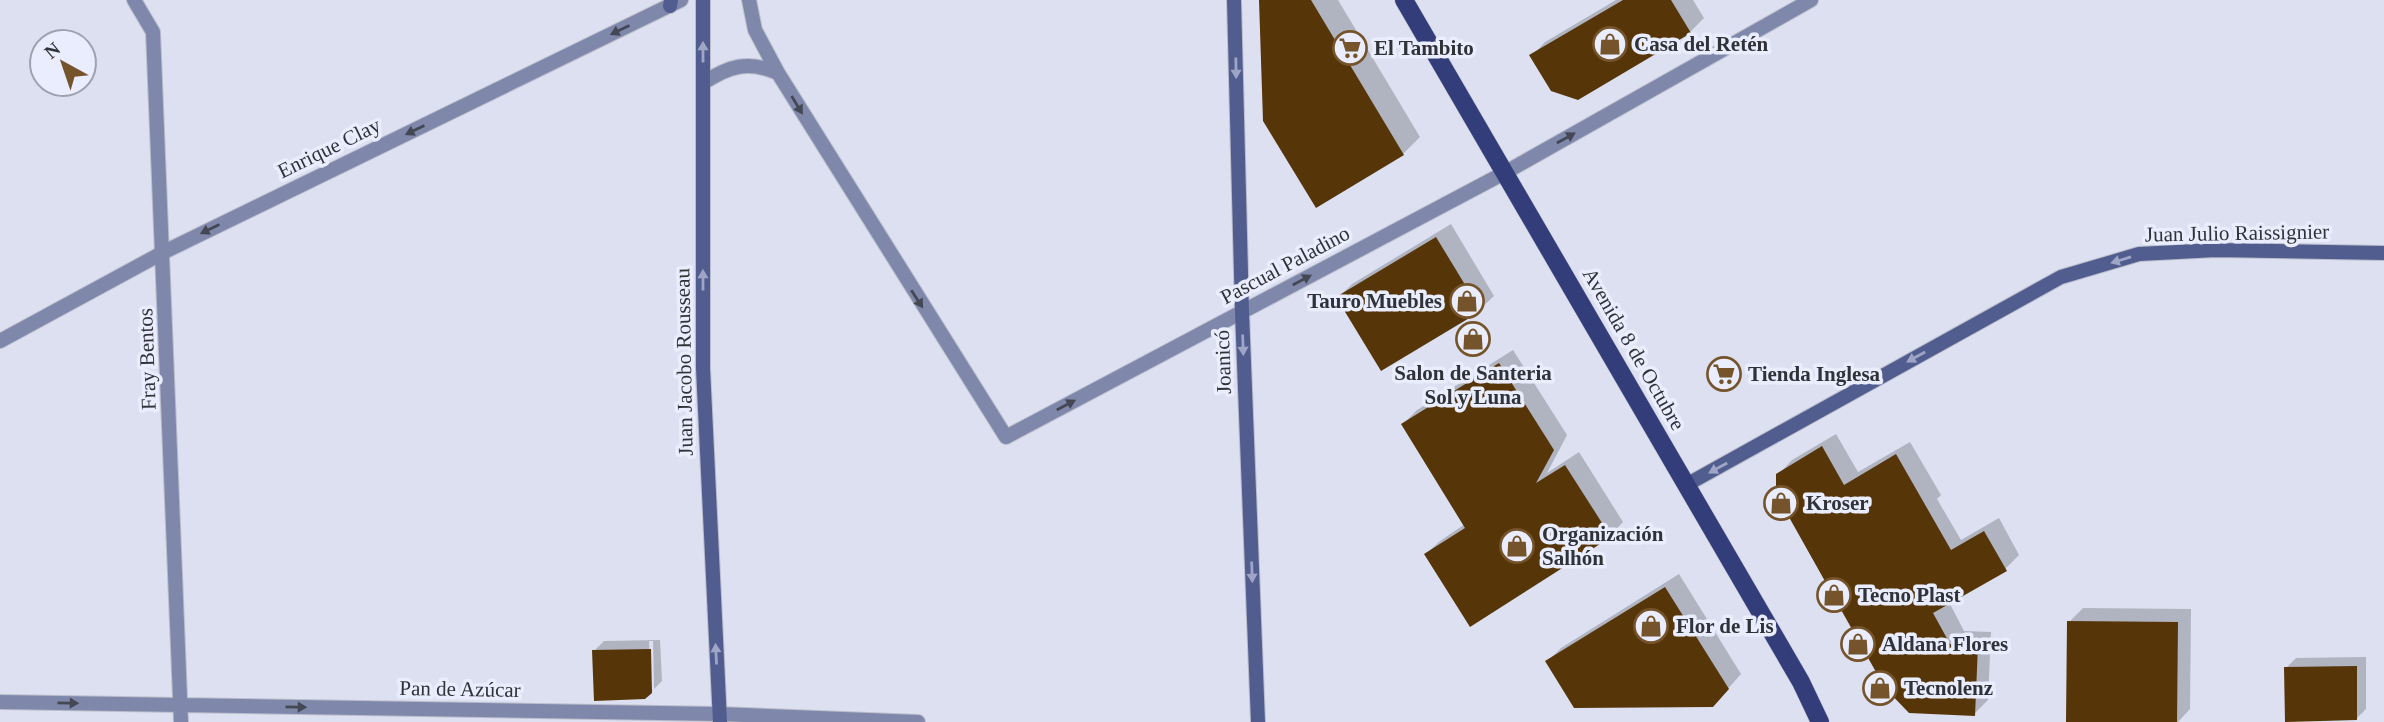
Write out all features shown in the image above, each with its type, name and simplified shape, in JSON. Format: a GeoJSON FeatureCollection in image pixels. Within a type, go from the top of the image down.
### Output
{"type":"FeatureCollection","features":[{"type":"Feature","properties":{"kind":"main road","name":"Avenida 8 de Octubre"},"geometry":{"type":"LineString","coordinates":[[1405,0],[1801,682],[1820,722]]}},
{"type":"Feature","properties":{"kind":"street","name":"Fray Bentos"},"geometry":{"type":"LineString","coordinates":[[134,0],[153,32],[164,251],[181,722]]}},
{"type":"Feature","properties":{"kind":"street","name":"Juan Jacobo Rousseau"},"geometry":{"type":"LineString","coordinates":[[703,0],[702,368],[719,718]]}},
{"type":"Feature","properties":{"kind":"street","name":"Pascual Paladino"},"geometry":{"type":"LineString","coordinates":[[749,0],[755,30],[778,73],[1006,437],[1506,172],[1811,0]]}},
{"type":"Feature","properties":{"kind":"street","name":"Joanicó"},"geometry":{"type":"LineString","coordinates":[[1234,0],[1242,312],[1258,722]]}},
{"type":"Feature","properties":{"kind":"street","name":"Enrique Clay"},"geometry":{"type":"LineString","coordinates":[[0,341],[164,251],[674,2]]}},
{"type":"Feature","properties":{"kind":"street"},"geometry":{"type":"LineString","coordinates":[[703,83],[726,68],[740,65],[756,65],[778,73]]}},
{"type":"Feature","properties":{"kind":"street","name":"Juan Julio Raissignier"},"geometry":{"type":"LineString","coordinates":[[1686,485],[2061,277],[2139,254],[2216,250],[2384,253]]}},
{"type":"Feature","properties":{"kind":"street","name":"Pan de Azúcar"},"geometry":{"type":"LineString","coordinates":[[0,702],[918,722]]}},
{"type":"Feature","properties":{"kind":"building"},"geometry":{"type":"Polygon","coordinates":[[[1259,0],[1311,0],[1404,155],[1316,208],[1263,121],[1259,0]]]}},
{"type":"Feature","properties":{"kind":"building","name":"Casa del Retén"},"geometry":{"type":"Polygon","coordinates":[[[1623,0],[1671,0],[1691,33],[1578,100],[1551,91],[1529,55],[1623,0]]]}},
{"type":"Feature","properties":{"kind":"building"},"geometry":{"type":"Polygon","coordinates":[[[1436,237],[1481,311],[1381,371],[1336,297],[1436,237]]]}},
{"type":"Feature","properties":{"kind":"building"},"geometry":{"type":"Polygon","coordinates":[[[1499,363],[1554,450],[1536,483],[1565,465],[1611,537],[1470,627],[1424,554],[1465,528],[1401,424],[1499,363]]]}},
{"type":"Feature","properties":{"kind":"building"},"geometry":{"type":"Polygon","coordinates":[[[1822,446],[1844,485],[1896,454],[1951,550],[1984,531],[2007,571],[1933,613],[1950,644],[1978,645],[1975,716],[1909,713],[1885,688],[1776,494],[1776,474],[1822,446]]]}},
{"type":"Feature","properties":{"kind":"building"},"geometry":{"type":"Polygon","coordinates":[[[1665,587],[1729,689],[1713,707],[1574,708],[1545,661],[1665,587]]]}},
{"type":"Feature","properties":{"kind":"building"},"geometry":{"type":"Polygon","coordinates":[[[2067,621],[2178,622],[2177,722],[2066,722],[2067,621]]]}},
{"type":"Feature","properties":{"kind":"building"},"geometry":{"type":"Polygon","coordinates":[[[651,649],[652,693],[645,699],[594,701],[592,650],[651,649]]]}},
{"type":"Feature","properties":{"kind":"building"},"geometry":{"type":"Polygon","coordinates":[[[2357,666],[2357,720],[2285,722],[2284,667],[2357,666]]]}},
{"type":"Feature","properties":{"kind":"place","name":"Casa del Retén"},"geometry":{"type":"Point","coordinates":[1610,44]}},
{"type":"Feature","properties":{"kind":"place","name":"El Tambito"},"geometry":{"type":"Point","coordinates":[1350,48]}},
{"type":"Feature","properties":{"kind":"place","name":"Tauro Muebles"},"geometry":{"type":"Point","coordinates":[1467,301]}},
{"type":"Feature","properties":{"kind":"place","name":"Salon de Santeria Sol y Luna"},"geometry":{"type":"Point","coordinates":[1473,339]}},
{"type":"Feature","properties":{"kind":"place","name":"Tienda Inglesa"},"geometry":{"type":"Point","coordinates":[1724,374]}},
{"type":"Feature","properties":{"kind":"place","name":"Kroser"},"geometry":{"type":"Point","coordinates":[1781,503]}},
{"type":"Feature","properties":{"kind":"place","name":"Organización Salhón"},"geometry":{"type":"Point","coordinates":[1517,546]}},
{"type":"Feature","properties":{"kind":"place","name":"Tecno Plast"},"geometry":{"type":"Point","coordinates":[1834,595]}},
{"type":"Feature","properties":{"kind":"place","name":"Flor de Lis"},"geometry":{"type":"Point","coordinates":[1651,626]}},
{"type":"Feature","properties":{"kind":"place","name":"Aldana Flores"},"geometry":{"type":"Point","coordinates":[1858,644]}},
{"type":"Feature","properties":{"kind":"place","name":"Tecnolenz"},"geometry":{"type":"Point","coordinates":[1880,688]}}]}
